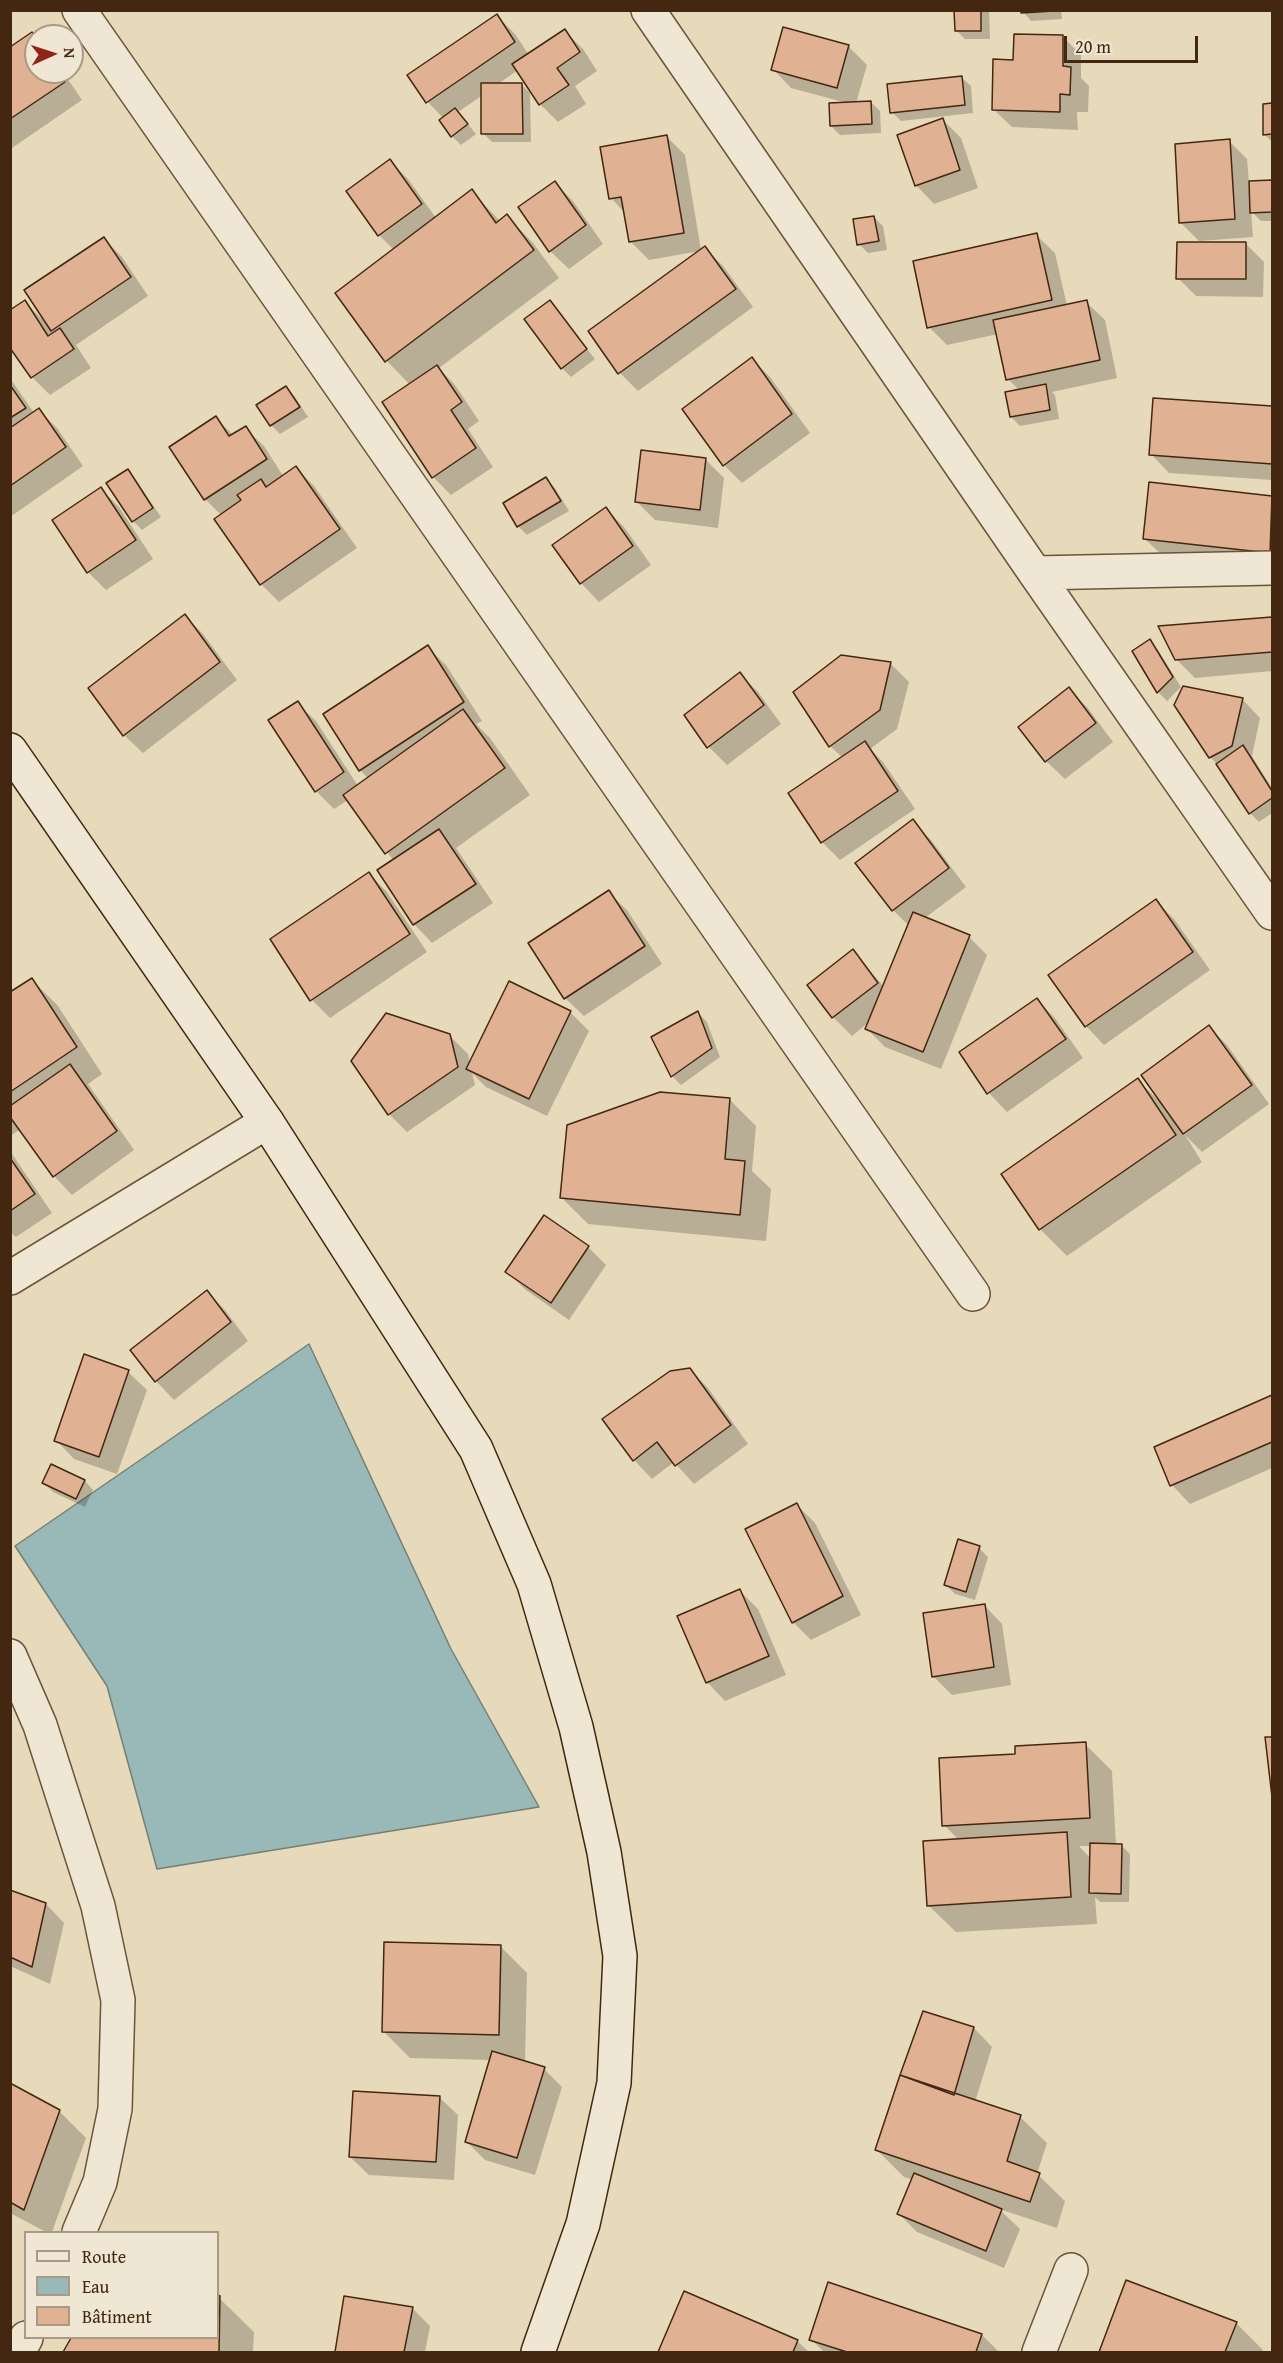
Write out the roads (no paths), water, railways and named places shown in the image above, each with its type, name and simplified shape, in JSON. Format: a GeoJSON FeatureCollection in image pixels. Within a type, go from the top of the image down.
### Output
{"type":"FeatureCollection","features":[{"type":"Feature","properties":{"kind":"street"},"geometry":{"type":"LineString","coordinates":[[79,10],[973,1294]]}},
{"type":"Feature","properties":{"kind":"street"},"geometry":{"type":"LineString","coordinates":[[648,10],[1272,913]]}},
{"type":"Feature","properties":{"kind":"street"},"geometry":{"type":"LineString","coordinates":[[1035,573],[1272,568]]}},
{"type":"Feature","properties":{"kind":"street"},"geometry":{"type":"LineString","coordinates":[[10,750],[267,1122],[476,1449],[534,1584],[576,1727],[604,1852],[620,1956],[614,2083],[583,2224],[538,2352]]}},
{"type":"Feature","properties":{"kind":"street"},"geometry":{"type":"LineString","coordinates":[[10,1278],[267,1122]]}},
{"type":"Feature","properties":{"kind":"street"},"geometry":{"type":"LineString","coordinates":[[10,1656],[40,1725],[98,1905],[118,2000],[115,2109],[100,2182],[79,2231]]}},
{"type":"Feature","properties":{"kind":"street"},"geometry":{"type":"LineString","coordinates":[[1039,2352],[1071,2270]]}},
{"type":"Feature","properties":{"kind":"water"},"geometry":{"type":"Polygon","coordinates":[[[309,1344],[451,1649],[539,1807],[157,1869],[107,1686],[15,1546],[309,1344]]]}}]}
